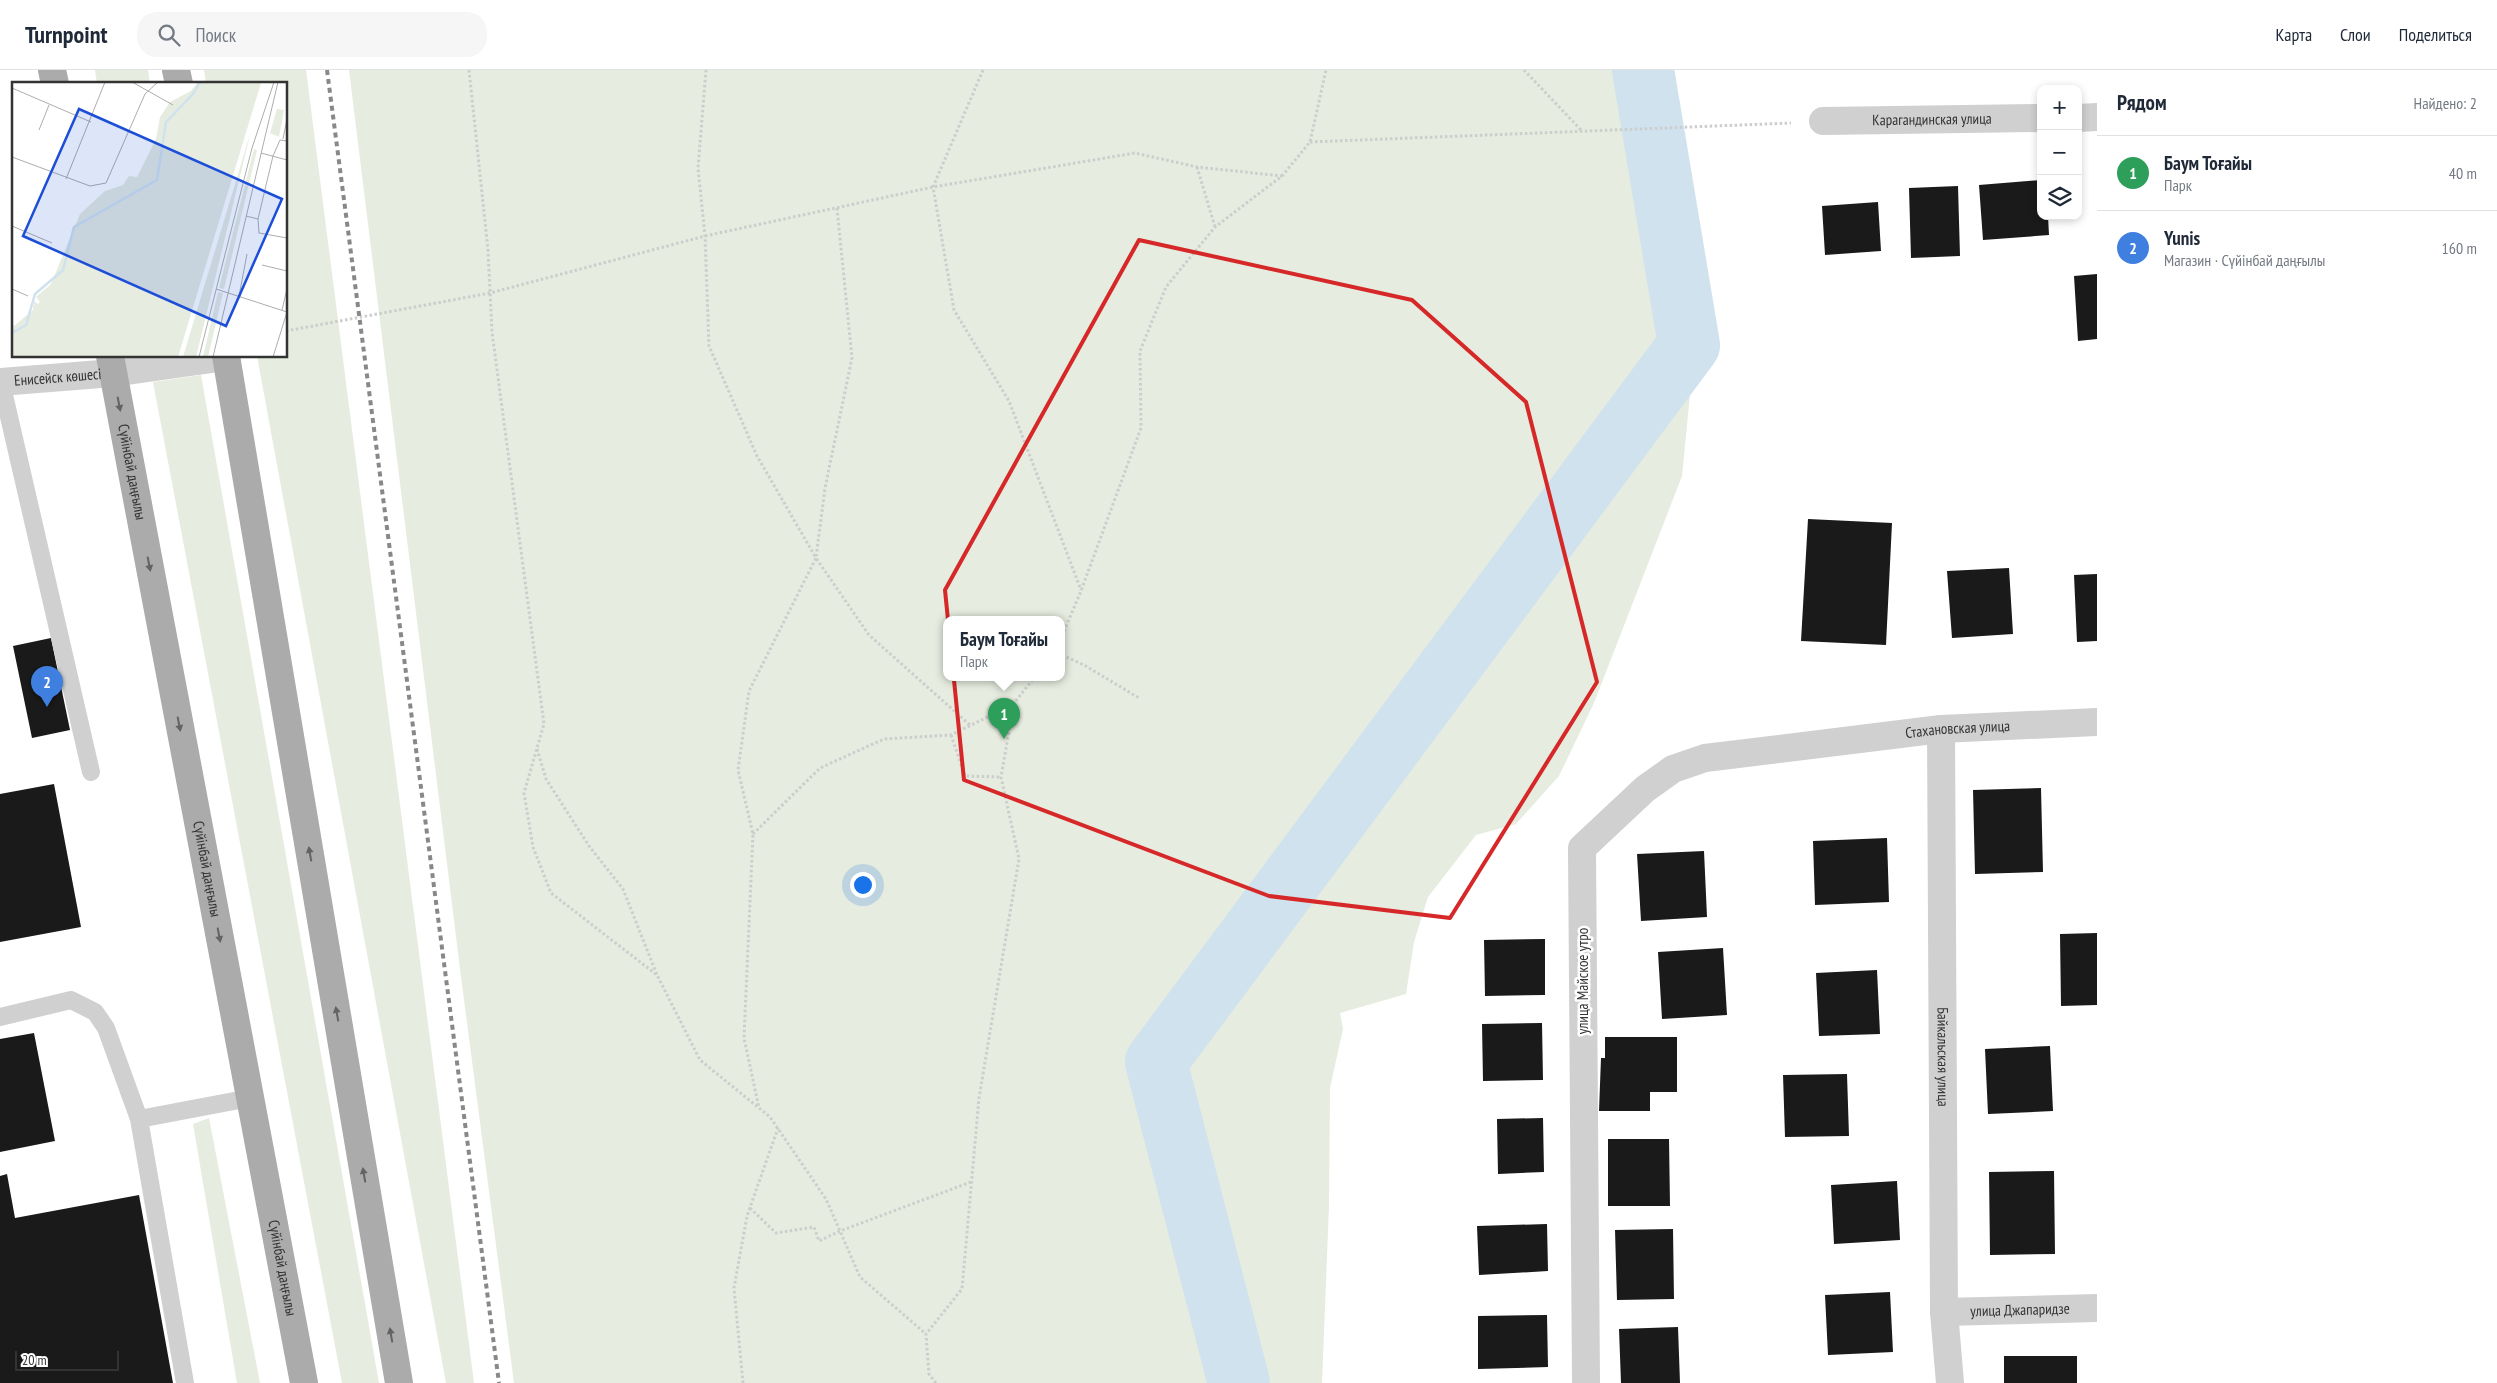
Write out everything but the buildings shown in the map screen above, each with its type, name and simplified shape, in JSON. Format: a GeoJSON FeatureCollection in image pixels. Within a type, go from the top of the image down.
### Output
{"type":"FeatureCollection","features":[{"type":"Feature","properties":{"kind":"main road"},"geometry":{"type":"LineString","coordinates":[[226,358],[399,1383]]}},
{"type":"Feature","properties":{"kind":"main road","name":"Сүйінбай даңғылы"},"geometry":{"type":"LineString","coordinates":[[112,365],[304,1383]]}},
{"type":"Feature","properties":{"kind":"street"},"geometry":{"type":"LineString","coordinates":[[2082,118],[2097,117]]}},
{"type":"Feature","properties":{"kind":"street","name":"Карагандинская улица"},"geometry":{"type":"LineString","coordinates":[[1822,121],[2037,118]]}},
{"type":"Feature","properties":{"kind":"street","name":"Енисейск көшесі"},"geometry":{"type":"LineString","coordinates":[[0,382],[112,365],[212,358]]}},
{"type":"Feature","properties":{"kind":"street","name":"Стахановская улица"},"geometry":{"type":"LineString","coordinates":[[1819,743],[1941,728],[2097,722]]}},
{"type":"Feature","properties":{"kind":"street","name":"Байкальская улица"},"geometry":{"type":"LineString","coordinates":[[1941,728],[1944,1312],[1950,1383]]}},
{"type":"Feature","properties":{"kind":"street","name":"улица Майское утро"},"geometry":{"type":"LineString","coordinates":[[1586,1383],[1582,848],[1645,789],[1673,769],[1706,758],[1819,743]]}},
{"type":"Feature","properties":{"kind":"street","name":"улица Джапаридзе"},"geometry":{"type":"LineString","coordinates":[[1944,1312],[2097,1308]]}},
{"type":"Feature","properties":{"kind":"lane"},"geometry":{"type":"LineString","coordinates":[[0,382],[91,772]]}},
{"type":"Feature","properties":{"kind":"lane"},"geometry":{"type":"LineString","coordinates":[[0,1017],[71,1000],[95,1012],[106,1028],[138,1119],[185,1383]]}},
{"type":"Feature","properties":{"kind":"lane"},"geometry":{"type":"LineString","coordinates":[[138,1119],[250,1098]]}},
{"type":"Feature","properties":{"kind":"path"},"geometry":{"type":"LineString","coordinates":[[469,70],[488,250],[493,342],[544,724],[524,793],[533,847],[551,892],[657,975]]}},
{"type":"Feature","properties":{"kind":"path"},"geometry":{"type":"LineString","coordinates":[[706,70],[698,168],[710,346],[757,456],[816,558],[869,635],[970,725]]}},
{"type":"Feature","properties":{"kind":"path"},"geometry":{"type":"LineString","coordinates":[[983,70],[932,187],[954,310],[1009,401],[1081,591]]}},
{"type":"Feature","properties":{"kind":"path"},"geometry":{"type":"LineString","coordinates":[[1065,629],[1142,428],[1140,351],[1166,286],[1215,227],[1282,176],[1310,142],[1326,70]]}},
{"type":"Feature","properties":{"kind":"path"},"geometry":{"type":"LineString","coordinates":[[1524,70],[1582,131]]}},
{"type":"Feature","properties":{"kind":"path"},"geometry":{"type":"LineString","coordinates":[[1310,142],[1822,121]]}},
{"type":"Feature","properties":{"kind":"path"},"geometry":{"type":"LineString","coordinates":[[288,331],[490,294],[704,236],[932,187],[1135,153],[1197,167],[1282,176]]}},
{"type":"Feature","properties":{"kind":"path"},"geometry":{"type":"LineString","coordinates":[[1197,167],[1215,227]]}},
{"type":"Feature","properties":{"kind":"path"},"geometry":{"type":"LineString","coordinates":[[760,1109],[744,1038],[753,834],[738,770],[749,691],[816,558],[825,488],[852,358],[837,208]]}},
{"type":"Feature","properties":{"kind":"path"},"geometry":{"type":"LineString","coordinates":[[1065,656],[1084,665],[1139,698]]}},
{"type":"Feature","properties":{"kind":"path"},"geometry":{"type":"LineString","coordinates":[[753,834],[820,768],[884,739],[951,735],[1014,703],[1032,681]]}},
{"type":"Feature","properties":{"kind":"path"},"geometry":{"type":"LineString","coordinates":[[936,1383],[929,1374],[926,1334],[962,1289],[979,1098],[1019,859],[1001,777],[1014,703]]}},
{"type":"Feature","properties":{"kind":"path"},"geometry":{"type":"LineString","coordinates":[[951,735],[965,776],[1001,777]]}},
{"type":"Feature","properties":{"kind":"path"},"geometry":{"type":"LineString","coordinates":[[537,749],[546,779],[589,846],[623,889],[657,975],[700,1060],[770,1117],[826,1199],[860,1277],[926,1334]]}},
{"type":"Feature","properties":{"kind":"path"},"geometry":{"type":"LineString","coordinates":[[743,1383],[734,1288],[750,1208],[778,1128]]}},
{"type":"Feature","properties":{"kind":"path"},"geometry":{"type":"LineString","coordinates":[[750,1208],[776,1233],[814,1227],[819,1241],[840,1231],[971,1182]]}},
{"type":"Feature","properties":{"kind":"highlighted area"},"geometry":{"type":"Polygon","coordinates":[[[1139,240],[1412,300],[1526,402],[1597,682],[1450,918],[1269,896],[964,780],[945,590],[1139,240]]]}},
{"type":"Feature","properties":{"kind":"shaded area"},"geometry":{"type":"Polygon","coordinates":[[[95,70],[148,70],[150,82],[97,82],[95,70]]]}},
{"type":"Feature","properties":{"kind":"shaded area"},"geometry":{"type":"Polygon","coordinates":[[[204,70],[306,70],[474,1383],[446,1383],[257,358],[288,358],[288,82],[206,82],[204,70]]]}},
{"type":"Feature","properties":{"kind":"shaded area"},"geometry":{"type":"Polygon","coordinates":[[[349,70],[1666,70],[1670,245],[1693,364],[1682,476],[1594,703],[1559,776],[1516,824],[1476,835],[1428,897],[1414,942],[1406,994],[1340,1013],[1343,1029],[1330,1088],[1329,1206],[1322,1383],[514,1383],[460,969],[349,70]]]}},
{"type":"Feature","properties":{"kind":"shaded area"},"geometry":{"type":"Polygon","coordinates":[[[201,375],[379,1383],[342,1383],[153,382],[201,375]]]}},
{"type":"Feature","properties":{"kind":"shaded area"},"geometry":{"type":"Polygon","coordinates":[[[209,1118],[260,1383],[237,1383],[193,1124],[209,1118]]]}},
{"type":"Feature","properties":{"kind":"waterway"},"geometry":{"type":"LineString","coordinates":[[1239,1383],[1156,1062],[1689,345],[1643,70]]}},
{"type":"Feature","properties":{"kind":"railway"},"geometry":{"type":"LineString","coordinates":[[327,70],[499,1383]]}},
{"type":"Feature","properties":{"kind":"place","name":"Yunis"},"geometry":{"type":"Point","coordinates":[47,707]}},
{"type":"Feature","properties":{"kind":"place","name":"Баум Тоғайы"},"geometry":{"type":"Point","coordinates":[1004,739]}}]}
